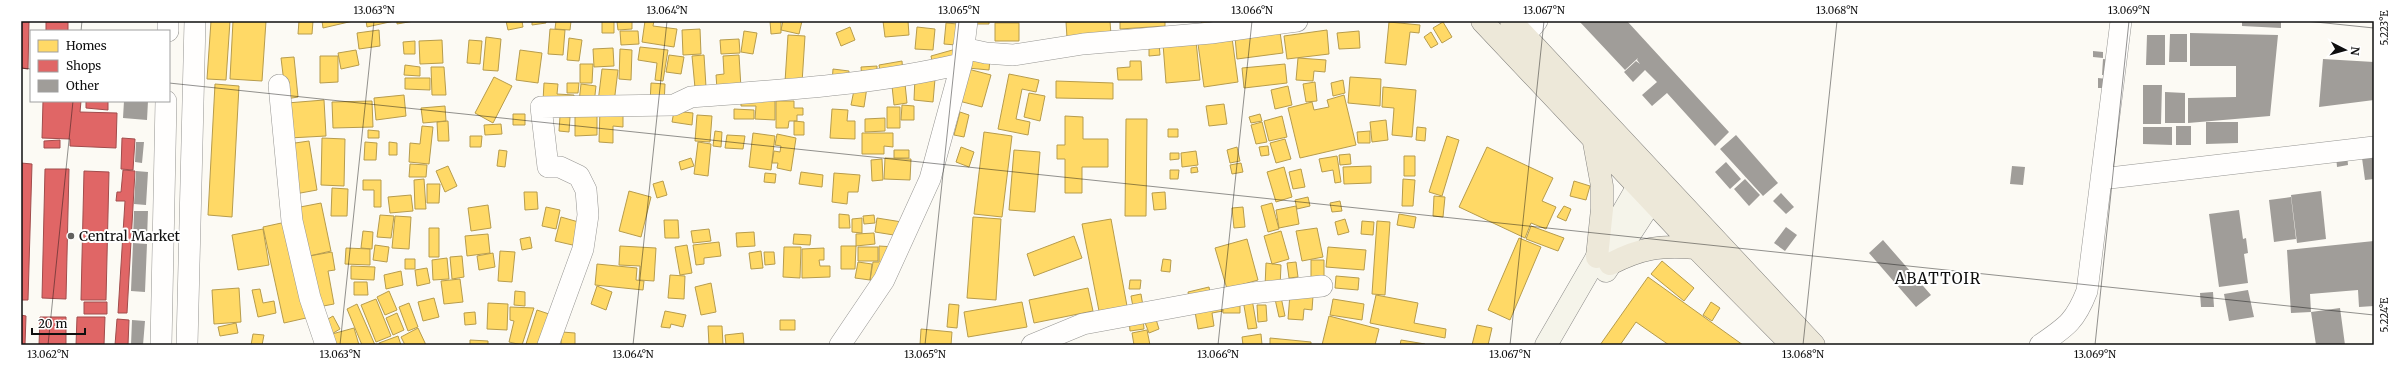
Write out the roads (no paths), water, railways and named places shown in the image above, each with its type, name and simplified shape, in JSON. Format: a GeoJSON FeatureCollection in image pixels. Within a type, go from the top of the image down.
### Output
{"type":"FeatureCollection","features":[{"type":"Feature","properties":{"kind":"main road"},"geometry":{"type":"LineString","coordinates":[[1482,21],[1593,137],[1644,194],[1792,345]]}},
{"type":"Feature","properties":{"kind":"main road"},"geometry":{"type":"LineString","coordinates":[[1525,26],[1651,170],[1814,345]]}},
{"type":"Feature","properties":{"kind":"main road"},"geometry":{"type":"LineString","coordinates":[[1564,345],[1604,261],[1602,186],[1593,137]]}},
{"type":"Feature","properties":{"kind":"main road"},"geometry":{"type":"LineString","coordinates":[[1546,345],[1604,261],[1644,194],[1651,170]]}},
{"type":"Feature","properties":{"kind":"main road"},"geometry":{"type":"LineString","coordinates":[[1644,194],[1666,185]]}},
{"type":"Feature","properties":{"kind":"main road"},"geometry":{"type":"LineString","coordinates":[[1604,261],[1650,248],[1669,246],[1696,248]]}},
{"type":"Feature","properties":{"kind":"street"},"geometry":{"type":"LineString","coordinates":[[187,345],[195,21]]}},
{"type":"Feature","properties":{"kind":"street"},"geometry":{"type":"LineString","coordinates":[[840,345],[884,280],[930,179],[962,56],[967,21]]}},
{"type":"Feature","properties":{"kind":"street"},"geometry":{"type":"LineString","coordinates":[[548,345],[583,249],[588,216],[586,190],[579,176],[560,167],[548,167],[541,107],[674,105],[691,98],[830,87],[915,75],[962,56],[986,53],[1013,55],[1083,44],[1210,33],[1297,21]]}},
{"type":"Feature","properties":{"kind":"street"},"geometry":{"type":"LineString","coordinates":[[2040,345],[2070,324],[2080,308],[2087,291],[2121,21]]}},
{"type":"Feature","properties":{"kind":"street"},"geometry":{"type":"LineString","coordinates":[[279,85],[292,221],[310,298],[326,345]]}},
{"type":"Feature","properties":{"kind":"street"},"geometry":{"type":"LineString","coordinates":[[161,345],[166,102]]}},
{"type":"Feature","properties":{"kind":"street"},"geometry":{"type":"LineString","coordinates":[[2101,179],[2374,147]]}},
{"type":"Feature","properties":{"kind":"street"},"geometry":{"type":"LineString","coordinates":[[1032,345],[1083,324],[1252,293],[1322,286]]}},
{"type":"Feature","properties":{"kind":"place","name":"Central Market"},"geometry":{"type":"Point","coordinates":[71,236]}},
{"type":"Feature","properties":{"kind":"district","name":"ABATTOIR"},"geometry":{"type":"Point","coordinates":[1938,278]}}]}
